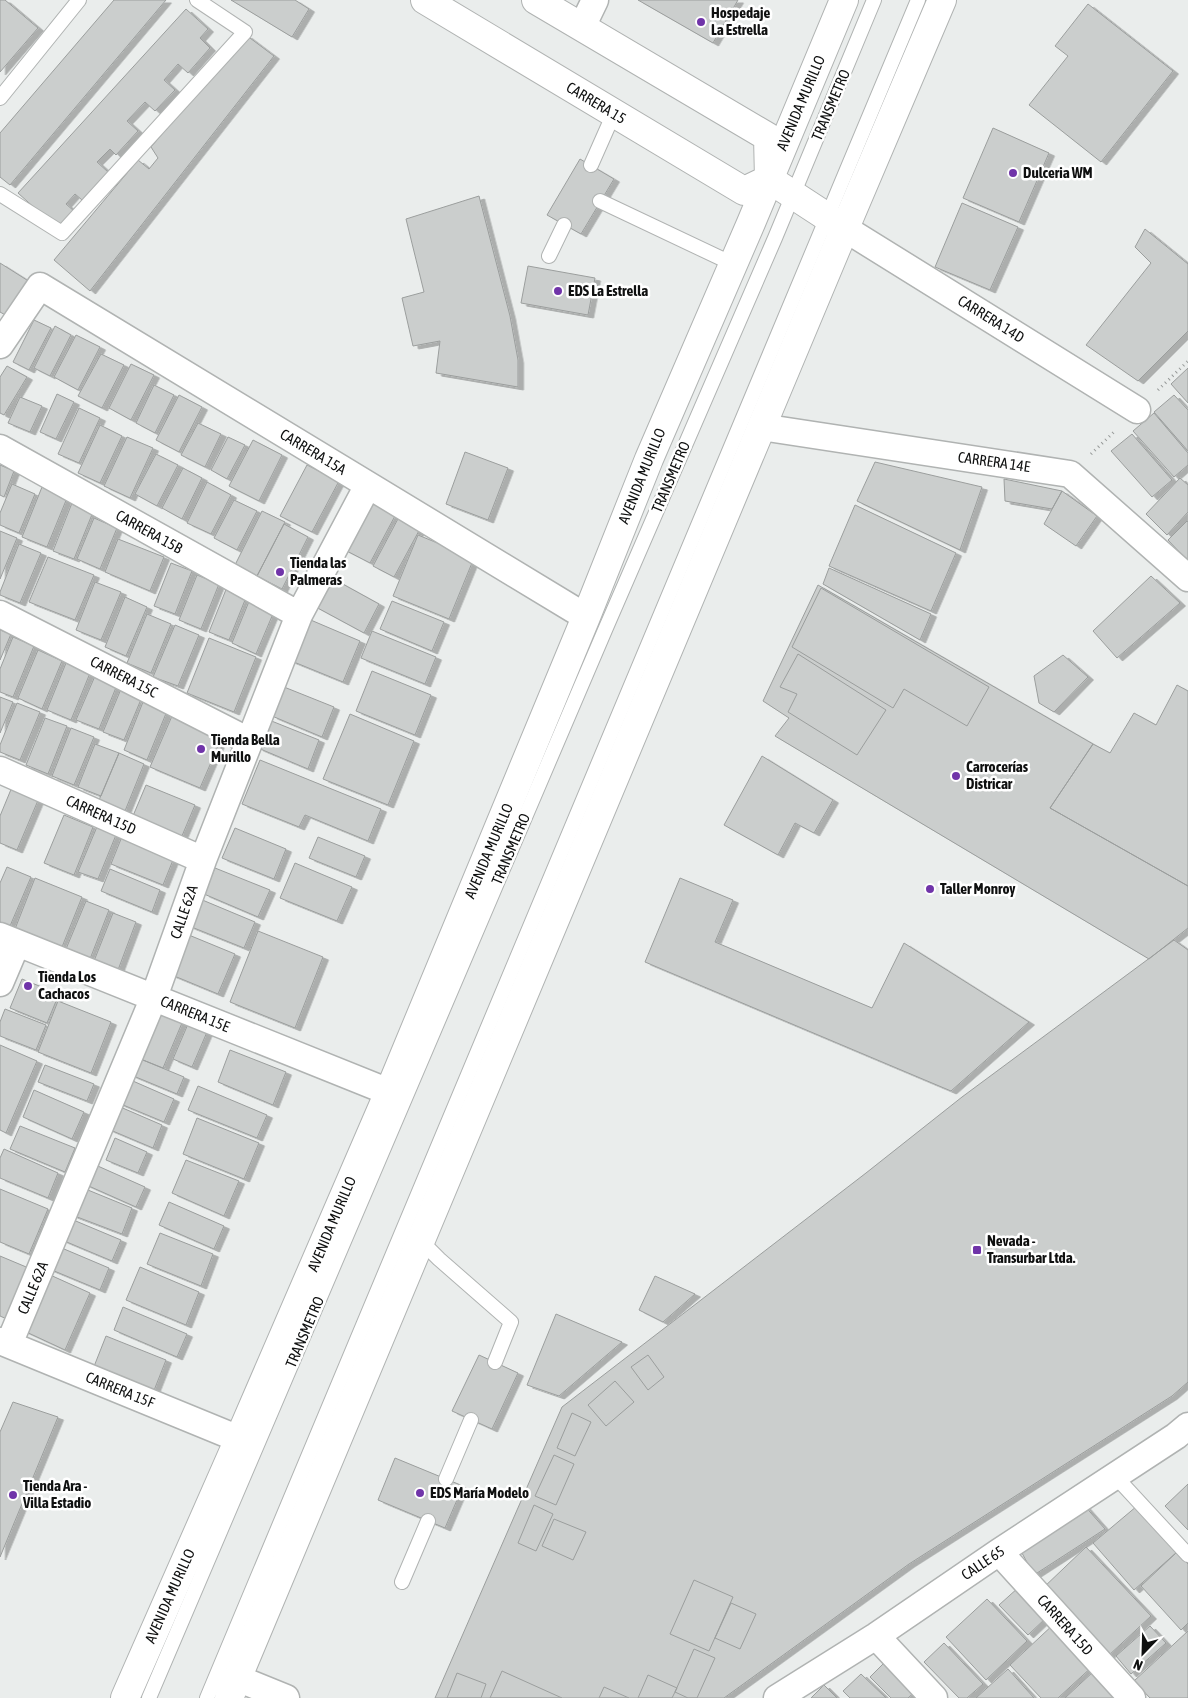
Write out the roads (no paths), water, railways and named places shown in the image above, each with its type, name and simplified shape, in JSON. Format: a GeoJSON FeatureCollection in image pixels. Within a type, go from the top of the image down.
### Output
{"type":"FeatureCollection","features":[{"type":"Feature","properties":{"kind":"main road","name":"CARRERA 15"},"geometry":{"type":"LineString","coordinates":[[425,0],[744,191],[769,179]]}},
{"type":"Feature","properties":{"kind":"main road"},"geometry":{"type":"LineString","coordinates":[[536,0],[768,137],[769,179],[836,223]]}},
{"type":"Feature","properties":{"kind":"main road","name":"AVENIDA MURILLO"},"geometry":{"type":"LineString","coordinates":[[125,1698],[389,1092],[586,618],[649,459],[844,0]]}},
{"type":"Feature","properties":{"kind":"main road"},"geometry":{"type":"LineString","coordinates":[[233,1688],[761,427],[836,223],[942,0]]}},
{"type":"Feature","properties":{"kind":"street"},"geometry":{"type":"LineString","coordinates":[[582,27],[595,0]]}},
{"type":"Feature","properties":{"kind":"street","name":"CARRERA 14D"},"geometry":{"type":"LineString","coordinates":[[836,223],[1137,410]]}},
{"type":"Feature","properties":{"kind":"street","name":"CARRERA 15A"},"geometry":{"type":"LineString","coordinates":[[0,345],[40,286],[586,618]]}},
{"type":"Feature","properties":{"kind":"street","name":"CARRERA 14E"},"geometry":{"type":"LineString","coordinates":[[761,427],[1070,474],[1188,578]]}},
{"type":"Feature","properties":{"kind":"street","name":"CARRERA 15B"},"geometry":{"type":"LineString","coordinates":[[0,448],[299,615]]}},
{"type":"Feature","properties":{"kind":"street","name":"CALLE 62A"},"geometry":{"type":"LineString","coordinates":[[5,1342],[154,997],[203,860],[299,615],[368,485]]}},
{"type":"Feature","properties":{"kind":"street","name":"CARRERA 15C"},"geometry":{"type":"LineString","coordinates":[[0,614],[249,741]]}},
{"type":"Feature","properties":{"kind":"street","name":"CARRERA 15D"},"geometry":{"type":"LineString","coordinates":[[0,770],[203,860]]}},
{"type":"Feature","properties":{"kind":"street"},"geometry":{"type":"LineString","coordinates":[[0,983],[9,939]]}},
{"type":"Feature","properties":{"kind":"street","name":"CARRERA 15E"},"geometry":{"type":"LineString","coordinates":[[9,939],[389,1092]]}},
{"type":"Feature","properties":{"kind":"street","name":"CARRERA 15F"},"geometry":{"type":"LineString","coordinates":[[5,1342],[239,1439]]}},
{"type":"Feature","properties":{"kind":"street","name":"CALLE 65"},"geometry":{"type":"LineString","coordinates":[[777,1698],[876,1636],[998,1552],[1176,1436],[1188,1426]]}},
{"type":"Feature","properties":{"kind":"street","name":"CARRERA 15D"},"geometry":{"type":"LineString","coordinates":[[998,1552],[1132,1698]]}},
{"type":"Feature","properties":{"kind":"street"},"geometry":{"type":"LineString","coordinates":[[876,1636],[934,1698]]}},
{"type":"Feature","properties":{"kind":"street"},"geometry":{"type":"LineString","coordinates":[[233,1688],[286,1698]]}},
{"type":"Feature","properties":{"kind":"lane"},"geometry":{"type":"LineString","coordinates":[[0,98],[79,0]]}},
{"type":"Feature","properties":{"kind":"lane"},"geometry":{"type":"LineString","coordinates":[[0,194],[62,232],[245,32],[197,0]]}},
{"type":"Feature","properties":{"kind":"lane","name":"TRANSMETRO"},"geometry":{"type":"LineString","coordinates":[[149,1698],[597,648],[793,195],[874,0]]}},
{"type":"Feature","properties":{"kind":"lane"},"geometry":{"type":"LineString","coordinates":[[208,1698],[810,262],[836,223],[918,0]]}},
{"type":"Feature","properties":{"kind":"lane"},"geometry":{"type":"LineString","coordinates":[[591,165],[614,113]]}},
{"type":"Feature","properties":{"kind":"lane"},"geometry":{"type":"LineString","coordinates":[[600,201],[733,264]]}},
{"type":"Feature","properties":{"kind":"lane"},"geometry":{"type":"LineString","coordinates":[[549,256],[564,224]]}},
{"type":"Feature","properties":{"kind":"lane"},"geometry":{"type":"LineString","coordinates":[[421,1241],[511,1322],[495,1362]]}},
{"type":"Feature","properties":{"kind":"lane"},"geometry":{"type":"LineString","coordinates":[[446,1479],[471,1420]]}},
{"type":"Feature","properties":{"kind":"lane"},"geometry":{"type":"LineString","coordinates":[[1115,1476],[1188,1555]]}},
{"type":"Feature","properties":{"kind":"lane"},"geometry":{"type":"LineString","coordinates":[[402,1582],[428,1521]]}},
{"type":"Feature","properties":{"kind":"place","name":"Hospedaje La Estrella"},"geometry":{"type":"Point","coordinates":[701,22]}},
{"type":"Feature","properties":{"kind":"place","name":"Dulceria WM"},"geometry":{"type":"Point","coordinates":[1013,173]}},
{"type":"Feature","properties":{"kind":"place","name":"EDS La Estrella"},"geometry":{"type":"Point","coordinates":[558,291]}},
{"type":"Feature","properties":{"kind":"place","name":"Tienda las Palmeras"},"geometry":{"type":"Point","coordinates":[280,572]}},
{"type":"Feature","properties":{"kind":"place","name":"Tienda Bella Murillo"},"geometry":{"type":"Point","coordinates":[201,749]}},
{"type":"Feature","properties":{"kind":"place","name":"Carrocerías Districar"},"geometry":{"type":"Point","coordinates":[956,776]}},
{"type":"Feature","properties":{"kind":"place","name":"Taller Monroy"},"geometry":{"type":"Point","coordinates":[930,889]}},
{"type":"Feature","properties":{"kind":"place","name":"Tienda Los Cachacos"},"geometry":{"type":"Point","coordinates":[28,986]}},
{"type":"Feature","properties":{"kind":"place","name":"Nevada - Transurbar Ltda."},"geometry":{"type":"Point","coordinates":[977,1250]}},
{"type":"Feature","properties":{"kind":"place","name":"EDS María Modelo"},"geometry":{"type":"Point","coordinates":[420,1493]}},
{"type":"Feature","properties":{"kind":"place","name":"Tienda Ara - Villa Estadio"},"geometry":{"type":"Point","coordinates":[13,1495]}}]}
